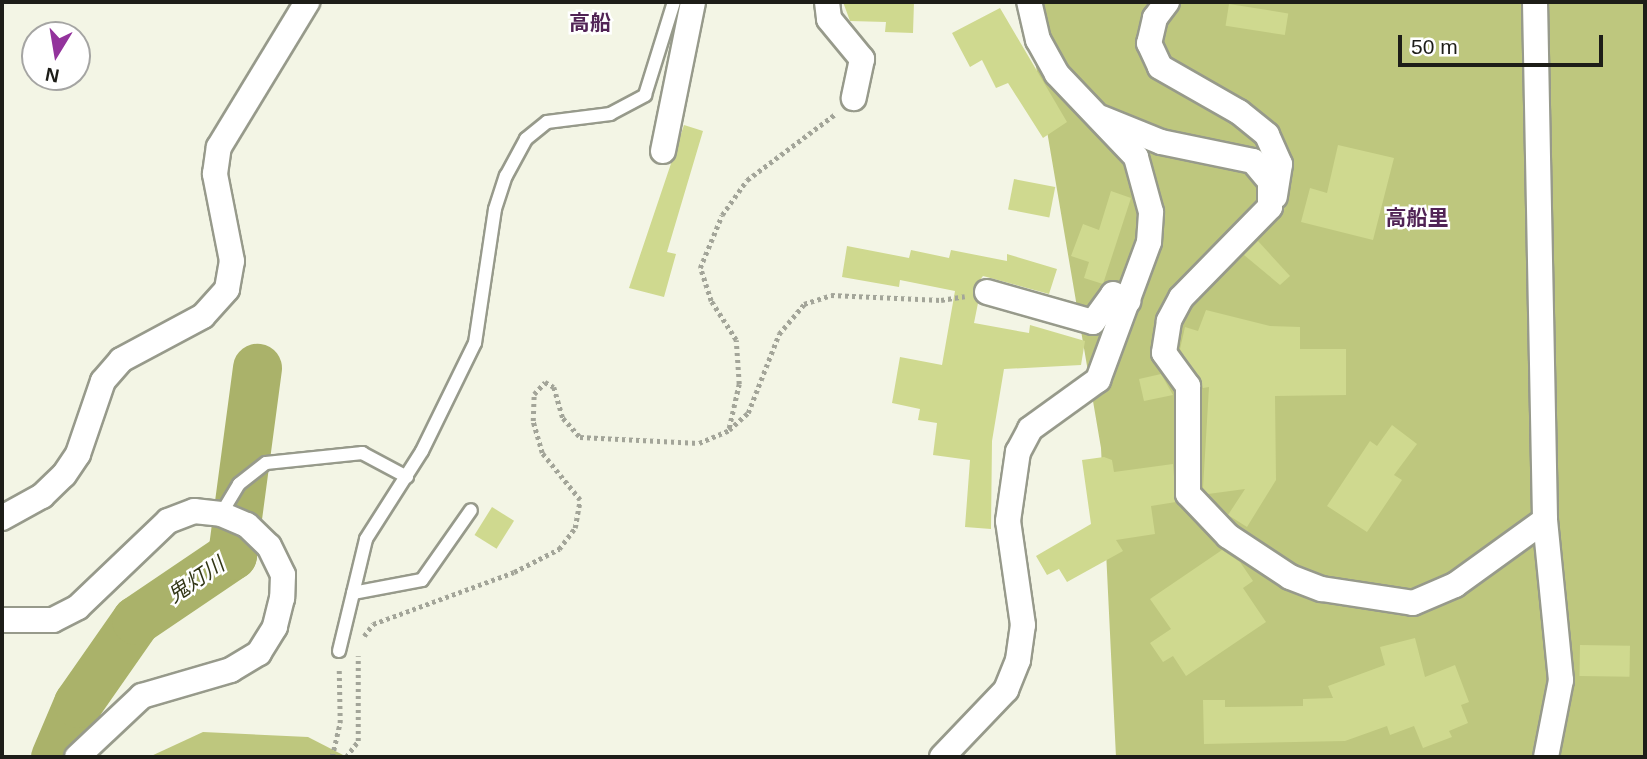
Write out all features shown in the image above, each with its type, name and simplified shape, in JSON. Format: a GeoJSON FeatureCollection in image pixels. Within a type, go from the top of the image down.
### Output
{"type":"FeatureCollection","features":[{"type":"Feature","properties":{"kind":"street"},"geometry":{"type":"LineString","coordinates":[[2,518],[42,496],[64,475],[78,454],[103,381],[121,360],[203,316],[227,289],[232,261],[215,174],[219,146],[307,2]]}},
{"type":"Feature","properties":{"kind":"street"},"geometry":{"type":"LineString","coordinates":[[663,151],[693,2]]}},
{"type":"Feature","properties":{"kind":"street"},"geometry":{"type":"LineString","coordinates":[[827,2],[829,19],[862,59],[854,98]]}},
{"type":"Feature","properties":{"kind":"street"},"geometry":{"type":"LineString","coordinates":[[1167,2],[1155,18],[1149,43],[1160,67],[1239,112],[1266,135],[1280,164],[1280,188],[1270,206],[1181,298],[1169,320],[1164,353],[1188,386],[1188,494],[1228,536],[1290,577],[1322,589],[1413,603],[1455,585],[1545,520]]}},
{"type":"Feature","properties":{"kind":"street"},"geometry":{"type":"LineString","coordinates":[[1535,2],[1545,520],[1561,680],[1546,757]]}},
{"type":"Feature","properties":{"kind":"street"},"geometry":{"type":"LineString","coordinates":[[942,757],[1006,691],[1018,660],[1023,625],[1007,521],[1018,452],[1030,429],[1098,380],[1149,242],[1151,212],[1136,157],[1102,118],[1057,74],[1027,5]]}},
{"type":"Feature","properties":{"kind":"street"},"geometry":{"type":"LineString","coordinates":[[1102,118],[1161,142],[1253,161],[1270,181],[1270,206]]}},
{"type":"Feature","properties":{"kind":"street"},"geometry":{"type":"LineString","coordinates":[[987,292],[1093,322],[1113,294],[1128,301]]}},
{"type":"Feature","properties":{"kind":"street"},"geometry":{"type":"LineString","coordinates":[[2,620],[53,620],[78,607],[168,521],[194,511],[221,514],[247,525],[269,546],[283,585],[275,627],[259,653],[231,670],[142,696],[77,757]]}},
{"type":"Feature","properties":{"kind":"lane"},"geometry":{"type":"LineString","coordinates":[[339,651],[366,539],[407,477],[475,343],[495,209],[506,176],[526,139],[547,122],[610,114],[645,95],[674,2]]}},
{"type":"Feature","properties":{"kind":"lane"},"geometry":{"type":"LineString","coordinates":[[221,514],[239,484],[266,463],[362,453],[407,477]]}},
{"type":"Feature","properties":{"kind":"lane"},"geometry":{"type":"LineString","coordinates":[[353,593],[422,580],[471,510]]}},
{"type":"Feature","properties":{"kind":"path"},"geometry":{"type":"LineString","coordinates":[[729,430],[739,384],[736,340],[711,301],[700,268],[722,215],[747,180],[854,98]]}},
{"type":"Feature","properties":{"kind":"path"},"geometry":{"type":"LineString","coordinates":[[346,757],[358,741],[358,644],[373,624],[514,572],[559,549],[575,528],[580,500],[542,453],[533,421],[534,394],[545,383],[554,387],[563,418],[580,437],[699,443],[729,430],[748,413],[779,334],[804,304],[831,295],[941,300],[987,292]]}},
{"type":"Feature","properties":{"kind":"path"},"geometry":{"type":"LineString","coordinates":[[332,757],[340,723],[339,651]]}},
{"type":"Feature","properties":{"kind":"green space"},"geometry":{"type":"Polygon","coordinates":[[[1025,2],[1645,2],[1645,757],[1116,757],[1101,448],[1025,2]]]}},
{"type":"Feature","properties":{"kind":"green space"},"geometry":{"type":"Polygon","coordinates":[[[203,732],[308,737],[347,757],[149,757],[203,732]]]}},
{"type":"Feature","properties":{"kind":"building"},"geometry":{"type":"Polygon","coordinates":[[[843,2],[914,2],[913,33],[885,32],[886,22],[850,21],[843,2]]]}},
{"type":"Feature","properties":{"kind":"building"},"geometry":{"type":"Polygon","coordinates":[[[1229,4],[1288,13],[1285,35],[1226,26],[1229,4]]]}},
{"type":"Feature","properties":{"kind":"building"},"geometry":{"type":"Polygon","coordinates":[[[1000,8],[1067,122],[1043,138],[1008,83],[996,88],[982,60],[970,67],[952,33],[1000,8]]]}},
{"type":"Feature","properties":{"kind":"building"},"geometry":{"type":"Polygon","coordinates":[[[684,125],[703,131],[667,252],[676,254],[664,297],[629,288],[684,125]]]}},
{"type":"Feature","properties":{"kind":"building"},"geometry":{"type":"Polygon","coordinates":[[[1338,145],[1394,158],[1373,240],[1301,222],[1310,188],[1327,193],[1338,145]]]}},
{"type":"Feature","properties":{"kind":"building"},"geometry":{"type":"Polygon","coordinates":[[[1014,179],[1055,187],[1049,217],[1008,209],[1014,179]]]}},
{"type":"Feature","properties":{"kind":"building"},"geometry":{"type":"Polygon","coordinates":[[[1111,191],[1131,198],[1103,284],[1084,278],[1089,262],[1071,256],[1083,224],[1099,230],[1111,191]]]}},
{"type":"Feature","properties":{"kind":"building"},"geometry":{"type":"Polygon","coordinates":[[[1258,241],[1290,276],[1280,285],[1244,255],[1258,241]]]}},
{"type":"Feature","properties":{"kind":"building"},"geometry":{"type":"Polygon","coordinates":[[[847,246],[909,258],[911,250],[949,258],[951,250],[1007,261],[1007,254],[1057,269],[1049,294],[983,276],[973,289],[978,303],[974,323],[1029,333],[1030,325],[1085,341],[1081,365],[1004,369],[992,441],[991,529],[965,527],[970,460],[933,455],[937,423],[918,420],[920,409],[892,403],[900,357],[942,365],[955,291],[900,280],[899,287],[842,277],[847,246]]]}},
{"type":"Feature","properties":{"kind":"building"},"geometry":{"type":"Polygon","coordinates":[[[1206,310],[1270,326],[1300,327],[1300,349],[1346,349],[1346,395],[1275,396],[1276,480],[1247,527],[1228,515],[1245,489],[1208,494],[1203,488],[1209,387],[1203,388],[1180,349],[1185,327],[1198,331],[1206,310]]]}},
{"type":"Feature","properties":{"kind":"building"},"geometry":{"type":"Polygon","coordinates":[[[1161,374],[1173,395],[1144,401],[1139,379],[1161,374]]]}},
{"type":"Feature","properties":{"kind":"building"},"geometry":{"type":"Polygon","coordinates":[[[1392,425],[1417,444],[1394,475],[1402,480],[1367,532],[1327,506],[1370,441],[1377,446],[1392,425]]]}},
{"type":"Feature","properties":{"kind":"building"},"geometry":{"type":"Polygon","coordinates":[[[1104,457],[1112,460],[1114,472],[1173,464],[1176,502],[1151,506],[1155,534],[1116,540],[1123,551],[1067,582],[1059,569],[1047,575],[1036,556],[1091,524],[1082,460],[1104,457]]]}},
{"type":"Feature","properties":{"kind":"building"},"geometry":{"type":"Polygon","coordinates":[[[492,507],[514,521],[497,549],[475,535],[492,507]]]}},
{"type":"Feature","properties":{"kind":"building"},"geometry":{"type":"Polygon","coordinates":[[[1222,550],[1240,562],[1253,581],[1243,588],[1266,622],[1186,676],[1173,656],[1163,662],[1150,643],[1171,629],[1150,599],[1222,550]]]}},
{"type":"Feature","properties":{"kind":"building"},"geometry":{"type":"Polygon","coordinates":[[[1415,638],[1425,677],[1455,665],[1469,702],[1461,705],[1468,723],[1449,731],[1452,737],[1423,748],[1414,726],[1390,735],[1387,726],[1345,741],[1204,744],[1203,700],[1225,700],[1225,707],[1303,706],[1303,699],[1333,698],[1328,686],[1385,665],[1380,647],[1415,638]]]}},
{"type":"Feature","properties":{"kind":"building"},"geometry":{"type":"Polygon","coordinates":[[[1580,645],[1630,646],[1629,677],[1579,676],[1580,645]]]}},
{"type":"Feature","properties":{"kind":"waterway","name":"鬼灯川"},"geometry":{"type":"LineString","coordinates":[[55,757],[78,703],[136,620],[232,555],[257,368]]}},
{"type":"Feature","properties":{"kind":"district","name":"高船"},"geometry":{"type":"Point","coordinates":[590,23]}},
{"type":"Feature","properties":{"kind":"district","name":"高船里"},"geometry":{"type":"Point","coordinates":[1417,218]}}]}
